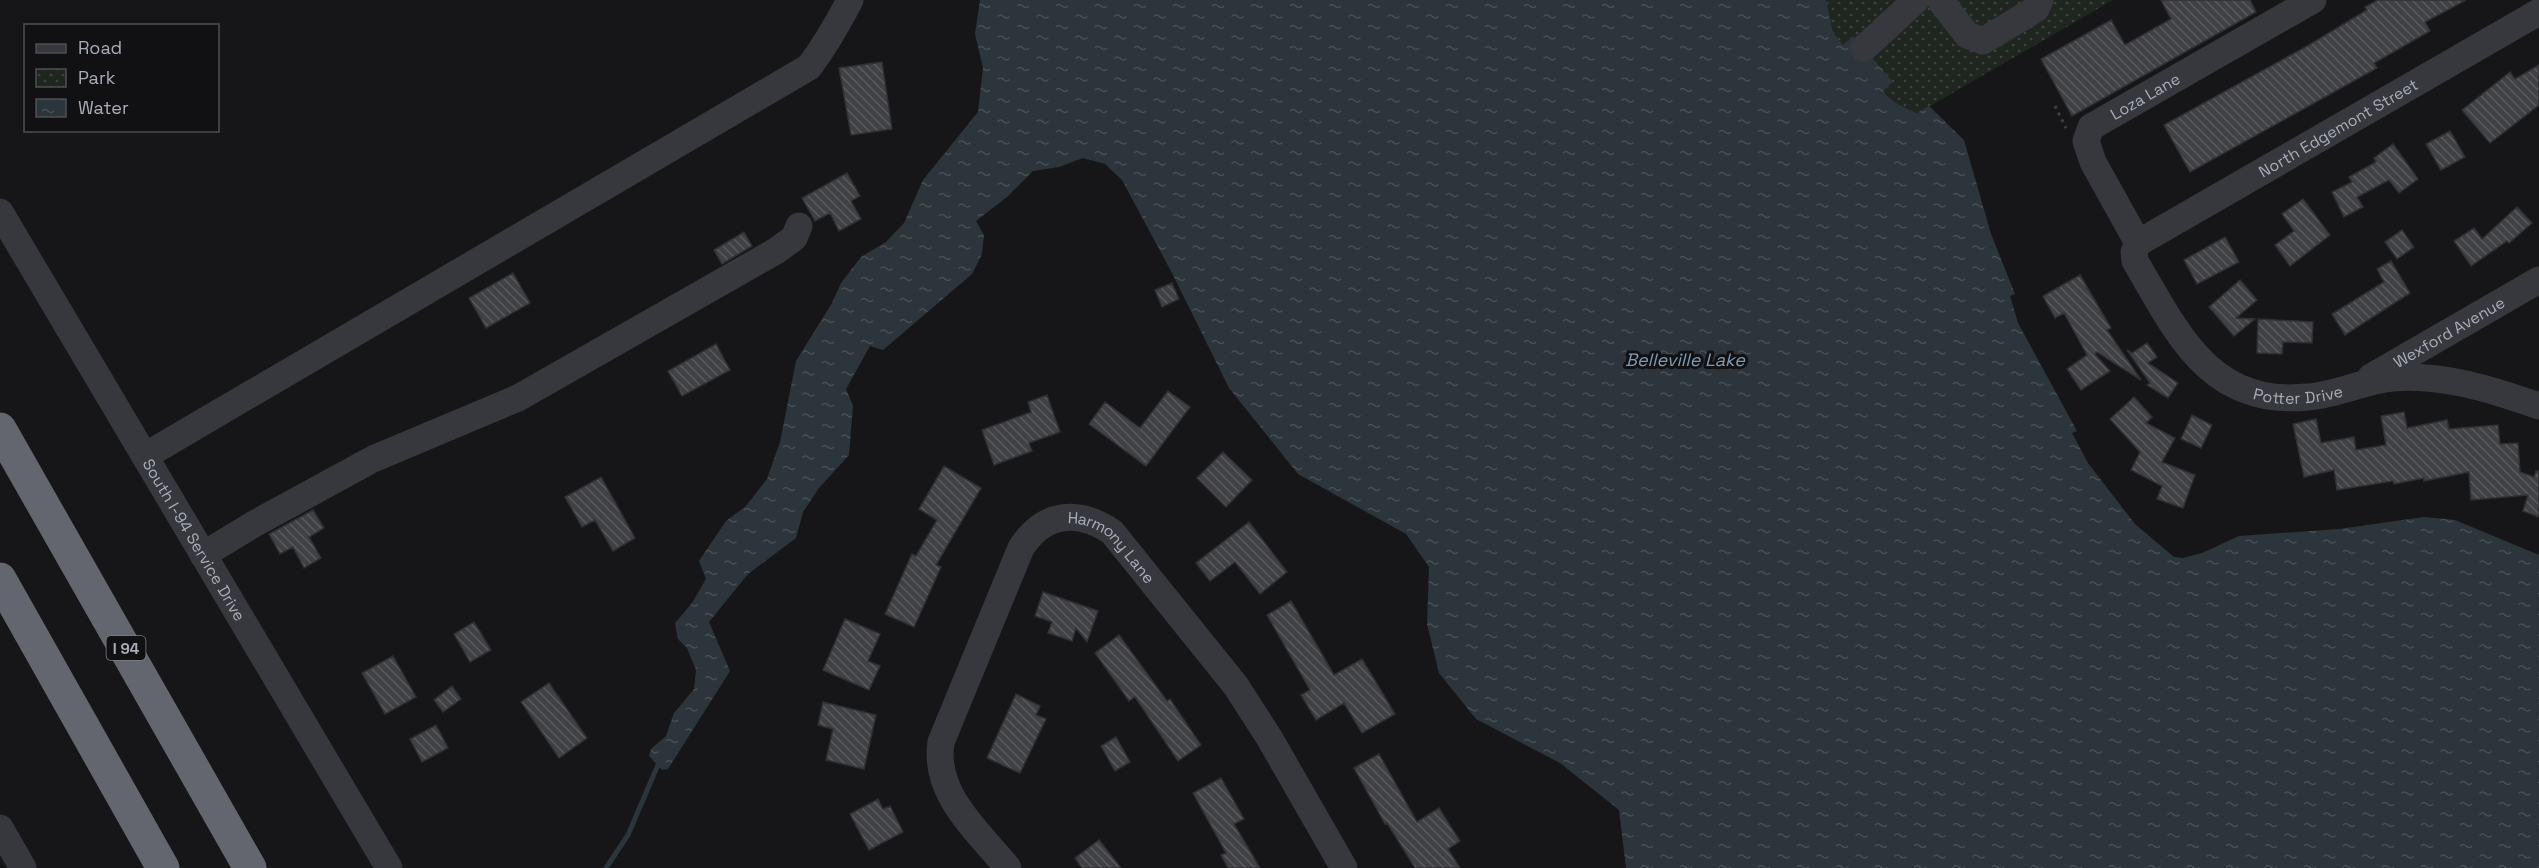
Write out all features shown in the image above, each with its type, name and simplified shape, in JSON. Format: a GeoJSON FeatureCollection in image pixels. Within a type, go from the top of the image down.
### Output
{"type":"FeatureCollection","features":[{"type":"Feature","properties":{"kind":"highway","name":"I 94"},"geometry":{"type":"LineString","coordinates":[[1,432],[250,868]]}},
{"type":"Feature","properties":{"kind":"highway"},"geometry":{"type":"LineString","coordinates":[[0,579],[163,868]]}},
{"type":"Feature","properties":{"kind":"highway"},"geometry":{"type":"LineString","coordinates":[[0,621],[139,868]]}},
{"type":"Feature","properties":{"kind":"street"},"geometry":{"type":"LineString","coordinates":[[145,456],[809,67],[826,45],[850,0]]}},
{"type":"Feature","properties":{"kind":"street"},"geometry":{"type":"LineString","coordinates":[[1864,48],[1916,0]]}},
{"type":"Feature","properties":{"kind":"street"},"geometry":{"type":"LineString","coordinates":[[1940,0],[1967,35],[1983,41],[2036,9],[2040,0]]}},
{"type":"Feature","properties":{"kind":"street","name":"Loza Lane"},"geometry":{"type":"LineString","coordinates":[[2138,243],[2093,162],[2086,141],[2091,127],[2313,0]]}},
{"type":"Feature","properties":{"kind":"street","name":"North Edgemont Street"},"geometry":{"type":"LineString","coordinates":[[2138,243],[2539,12]]}},
{"type":"Feature","properties":{"kind":"street","name":"South I-94 Service Drive"},"geometry":{"type":"LineString","coordinates":[[0,212],[389,868]]}},
{"type":"Feature","properties":{"kind":"street"},"geometry":{"type":"LineString","coordinates":[[203,555],[254,524],[373,459],[411,441],[518,399],[776,251],[794,238],[799,226]]}},
{"type":"Feature","properties":{"kind":"street","name":"Potter Drive"},"geometry":{"type":"LineString","coordinates":[[2138,243],[2134,252],[2135,261],[2177,332],[2197,358],[2223,378],[2253,392],[2291,398],[2323,395],[2358,384],[2392,378],[2424,377],[2449,381],[2539,406]]}},
{"type":"Feature","properties":{"kind":"street","name":"Wexford Avenue"},"geometry":{"type":"LineString","coordinates":[[2358,384],[2539,280]]}},
{"type":"Feature","properties":{"kind":"street","name":"Harmony Lane"},"geometry":{"type":"LineString","coordinates":[[1008,868],[947,790],[939,768],[941,742],[1027,539],[1043,525],[1059,518],[1077,517],[1097,522],[1112,532],[1236,686],[1270,739],[1344,868]]}},
{"type":"Feature","properties":{"kind":"street"},"geometry":{"type":"LineString","coordinates":[[0,828],[23,868]]}},
{"type":"Feature","properties":{"kind":"path"},"geometry":{"type":"LineString","coordinates":[[2055,106],[2067,129]]}},
{"type":"Feature","properties":{"kind":"green space"},"geometry":{"type":"Polygon","coordinates":[[[1826,0],[2113,0],[1918,113],[1891,99],[1883,91],[1893,82],[1853,37],[1843,45],[1833,32],[1826,0]]]}},
{"type":"Feature","properties":{"kind":"water","name":"Belleville Lake"},"geometry":{"type":"Polygon","coordinates":[[[980,0],[1826,0],[1833,32],[1843,45],[1853,36],[1893,82],[1883,91],[1898,104],[1917,113],[1929,106],[1964,140],[1991,234],[2015,294],[2010,296],[2018,323],[2077,431],[2072,433],[2088,463],[2135,524],[2174,557],[2183,558],[2202,553],[2239,536],[2339,529],[2424,517],[2455,520],[2539,555],[2539,868],[1626,868],[1619,810],[1560,763],[1476,719],[1439,673],[1427,624],[1429,567],[1406,534],[1298,474],[1229,388],[1172,273],[1122,180],[1105,164],[1083,158],[1059,167],[1033,171],[1007,197],[976,221],[984,235],[982,254],[972,274],[883,350],[870,346],[846,389],[853,406],[849,455],[819,488],[803,512],[796,538],[748,574],[709,622],[730,671],[668,769],[662,770],[649,756],[651,749],[666,736],[674,713],[694,689],[696,670],[687,648],[678,639],[675,623],[692,603],[706,579],[699,561],[726,521],[746,506],[767,479],[780,442],[796,361],[832,303],[841,283],[861,257],[886,242],[904,223],[923,180],[978,112],[983,68],[975,34],[980,0]]]}},
{"type":"Feature","properties":{"kind":"building"},"geometry":{"type":"Polygon","coordinates":[[[2161,0],[2250,0],[2256,12],[2072,116],[2041,59],[2111,20],[2125,45],[2171,19],[2161,0]]]}},
{"type":"Feature","properties":{"kind":"building"},"geometry":{"type":"Polygon","coordinates":[[[2378,0],[2466,0],[2425,22],[2430,31],[2374,63],[2377,68],[2190,172],[2164,125],[2309,45],[2367,10],[2365,7],[2378,0]]]}},
{"type":"Feature","properties":{"kind":"building"},"geometry":{"type":"Polygon","coordinates":[[[882,62],[892,129],[851,135],[839,68],[882,62]]]}},
{"type":"Feature","properties":{"kind":"building"},"geometry":{"type":"Polygon","coordinates":[[[2539,65],[2539,105],[2490,143],[2462,110],[2510,72],[2515,79],[2539,65]]]}},
{"type":"Feature","properties":{"kind":"building"},"geometry":{"type":"Polygon","coordinates":[[[2450,131],[2465,157],[2441,170],[2426,144],[2450,131]]]}},
{"type":"Feature","properties":{"kind":"building"},"geometry":{"type":"Polygon","coordinates":[[[2393,144],[2418,179],[2399,193],[2389,180],[2357,197],[2363,207],[2344,217],[2332,192],[2352,182],[2349,177],[2376,162],[2374,158],[2393,144]]]}},
{"type":"Feature","properties":{"kind":"building"},"geometry":{"type":"Polygon","coordinates":[[[847,173],[860,196],[851,201],[861,219],[839,231],[830,213],[815,221],[802,198],[847,173]]]}},
{"type":"Feature","properties":{"kind":"building"},"geometry":{"type":"Polygon","coordinates":[[[2303,199],[2330,235],[2290,266],[2275,245],[2294,231],[2282,214],[2303,199]]]}},
{"type":"Feature","properties":{"kind":"building"},"geometry":{"type":"Polygon","coordinates":[[[2517,207],[2532,223],[2509,243],[2507,241],[2471,266],[2454,241],[2474,228],[2482,239],[2517,207]]]}},
{"type":"Feature","properties":{"kind":"building"},"geometry":{"type":"Polygon","coordinates":[[[2402,230],[2414,247],[2397,259],[2385,242],[2402,230]]]}},
{"type":"Feature","properties":{"kind":"building"},"geometry":{"type":"Polygon","coordinates":[[[744,232],[752,246],[722,264],[714,250],[744,232]]]}},
{"type":"Feature","properties":{"kind":"building"},"geometry":{"type":"Polygon","coordinates":[[[2225,237],[2239,262],[2197,284],[2184,260],[2225,237]]]}},
{"type":"Feature","properties":{"kind":"building"},"geometry":{"type":"Polygon","coordinates":[[[2391,261],[2410,293],[2345,335],[2332,314],[2384,282],[2377,269],[2391,261]]]}},
{"type":"Feature","properties":{"kind":"building"},"geometry":{"type":"Polygon","coordinates":[[[513,273],[530,303],[486,328],[469,298],[513,273]]]}},
{"type":"Feature","properties":{"kind":"building"},"geometry":{"type":"Polygon","coordinates":[[[2080,275],[2111,328],[2107,330],[2141,380],[2097,352],[2095,354],[2110,371],[2081,390],[2067,369],[2087,355],[2064,313],[2055,318],[2043,296],[2080,275]]]}},
{"type":"Feature","properties":{"kind":"building"},"geometry":{"type":"Polygon","coordinates":[[[2240,280],[2257,300],[2236,318],[2255,319],[2234,336],[2209,307],[2240,280]]]}},
{"type":"Feature","properties":{"kind":"building"},"geometry":{"type":"Polygon","coordinates":[[[1172,283],[1179,299],[1162,307],[1155,290],[1172,283]]]}},
{"type":"Feature","properties":{"kind":"building"},"geometry":{"type":"Polygon","coordinates":[[[2258,319],[2313,322],[2312,343],[2283,342],[2282,354],[2257,353],[2258,319]]]}},
{"type":"Feature","properties":{"kind":"building"},"geometry":{"type":"Polygon","coordinates":[[[2147,343],[2157,357],[2148,363],[2178,383],[2168,398],[2147,385],[2150,383],[2127,350],[2132,353],[2147,343]]]}},
{"type":"Feature","properties":{"kind":"building"},"geometry":{"type":"Polygon","coordinates":[[[716,344],[730,370],[682,396],[668,371],[716,344]]]}},
{"type":"Feature","properties":{"kind":"building"},"geometry":{"type":"Polygon","coordinates":[[[1168,391],[1190,407],[1146,466],[1089,424],[1105,402],[1140,428],[1168,391]]]}},
{"type":"Feature","properties":{"kind":"building"},"geometry":{"type":"Polygon","coordinates":[[[1047,395],[1060,432],[1029,443],[1032,451],[994,465],[982,430],[1031,412],[1028,402],[1047,395]]]}},
{"type":"Feature","properties":{"kind":"building"},"geometry":{"type":"Polygon","coordinates":[[[2134,397],[2152,417],[2146,423],[2175,438],[2162,462],[2195,475],[2183,508],[2157,499],[2162,486],[2131,470],[2140,452],[2110,419],[2134,397]]]}},
{"type":"Feature","properties":{"kind":"building"},"geometry":{"type":"Polygon","coordinates":[[[2404,412],[2407,428],[2447,420],[2449,429],[2498,425],[2500,444],[2518,443],[2520,472],[2534,477],[2536,471],[2539,471],[2539,517],[2523,511],[2528,495],[2471,500],[2469,472],[2424,481],[2424,478],[2394,484],[2393,481],[2337,490],[2334,470],[2304,477],[2293,424],[2316,419],[2321,443],[2354,437],[2356,450],[2386,445],[2381,416],[2404,412]]]}},
{"type":"Feature","properties":{"kind":"building"},"geometry":{"type":"Polygon","coordinates":[[[2192,415],[2212,425],[2201,448],[2181,439],[2192,415]]]}},
{"type":"Feature","properties":{"kind":"building"},"geometry":{"type":"Polygon","coordinates":[[[1223,452],[1252,480],[1226,507],[1197,478],[1223,452]]]}},
{"type":"Feature","properties":{"kind":"building"},"geometry":{"type":"Polygon","coordinates":[[[944,466],[981,488],[936,565],[941,567],[914,627],[885,614],[912,554],[916,556],[937,520],[919,509],[944,466]]]}},
{"type":"Feature","properties":{"kind":"building"},"geometry":{"type":"Polygon","coordinates":[[[601,477],[635,538],[613,551],[595,520],[582,527],[565,497],[601,477]]]}},
{"type":"Feature","properties":{"kind":"building"},"geometry":{"type":"Polygon","coordinates":[[[313,510],[324,528],[309,537],[321,558],[304,568],[293,547],[280,554],[269,534],[313,510]]]}},
{"type":"Feature","properties":{"kind":"building"},"geometry":{"type":"Polygon","coordinates":[[[1249,522],[1287,572],[1260,594],[1235,562],[1210,581],[1196,563],[1249,522]]]}},
{"type":"Feature","properties":{"kind":"building"},"geometry":{"type":"Polygon","coordinates":[[[1043,592],[1098,611],[1087,642],[1076,628],[1072,641],[1048,633],[1052,622],[1035,616],[1043,592]]]}},
{"type":"Feature","properties":{"kind":"building"},"geometry":{"type":"Polygon","coordinates":[[[1291,601],[1334,675],[1362,659],[1395,714],[1362,733],[1344,703],[1316,720],[1301,695],[1310,690],[1267,615],[1291,601]]]}},
{"type":"Feature","properties":{"kind":"building"},"geometry":{"type":"Polygon","coordinates":[[[845,619],[880,634],[868,661],[880,666],[869,690],[823,670],[845,619]]]}},
{"type":"Feature","properties":{"kind":"building"},"geometry":{"type":"Polygon","coordinates":[[[474,622],[491,650],[470,662],[454,634],[474,622]]]}},
{"type":"Feature","properties":{"kind":"building"},"geometry":{"type":"Polygon","coordinates":[[[1119,635],[1167,701],[1170,699],[1201,745],[1178,761],[1135,697],[1129,701],[1095,653],[1119,635]]]}},
{"type":"Feature","properties":{"kind":"building"},"geometry":{"type":"Polygon","coordinates":[[[393,656],[416,697],[385,714],[362,673],[393,656]]]}},
{"type":"Feature","properties":{"kind":"building"},"geometry":{"type":"Polygon","coordinates":[[[549,683],[587,738],[559,758],[521,702],[549,683]]]}},
{"type":"Feature","properties":{"kind":"building"},"geometry":{"type":"Polygon","coordinates":[[[452,686],[461,699],[443,712],[434,700],[452,686]]]}},
{"type":"Feature","properties":{"kind":"building"},"geometry":{"type":"Polygon","coordinates":[[[1016,694],[1040,706],[1036,715],[1046,719],[1020,773],[987,758],[1016,694]]]}},
{"type":"Feature","properties":{"kind":"building"},"geometry":{"type":"Polygon","coordinates":[[[823,702],[876,715],[864,769],[826,760],[833,729],[818,725],[823,702]]]}},
{"type":"Feature","properties":{"kind":"building"},"geometry":{"type":"Polygon","coordinates":[[[436,725],[448,748],[422,762],[410,739],[436,725]]]}},
{"type":"Feature","properties":{"kind":"building"},"geometry":{"type":"Polygon","coordinates":[[[1116,737],[1130,762],[1115,771],[1101,746],[1116,737]]]}},
{"type":"Feature","properties":{"kind":"building"},"geometry":{"type":"Polygon","coordinates":[[[1379,754],[1417,822],[1439,808],[1460,841],[1448,849],[1460,868],[1415,868],[1387,823],[1385,824],[1354,768],[1379,754]]]}},
{"type":"Feature","properties":{"kind":"building"},"geometry":{"type":"Polygon","coordinates":[[[1221,778],[1244,819],[1234,824],[1260,868],[1228,868],[1221,855],[1226,853],[1193,793],[1221,778]]]}},
{"type":"Feature","properties":{"kind":"building"},"geometry":{"type":"Polygon","coordinates":[[[878,799],[883,809],[890,806],[903,832],[869,850],[850,814],[878,799]]]}},
{"type":"Feature","properties":{"kind":"building"},"geometry":{"type":"Polygon","coordinates":[[[1099,840],[1121,868],[1082,868],[1075,858],[1099,840]]]}},
{"type":"Feature","properties":{"kind":"waterway"},"geometry":{"type":"LineString","coordinates":[[606,868],[628,835],[660,760]]}}]}
